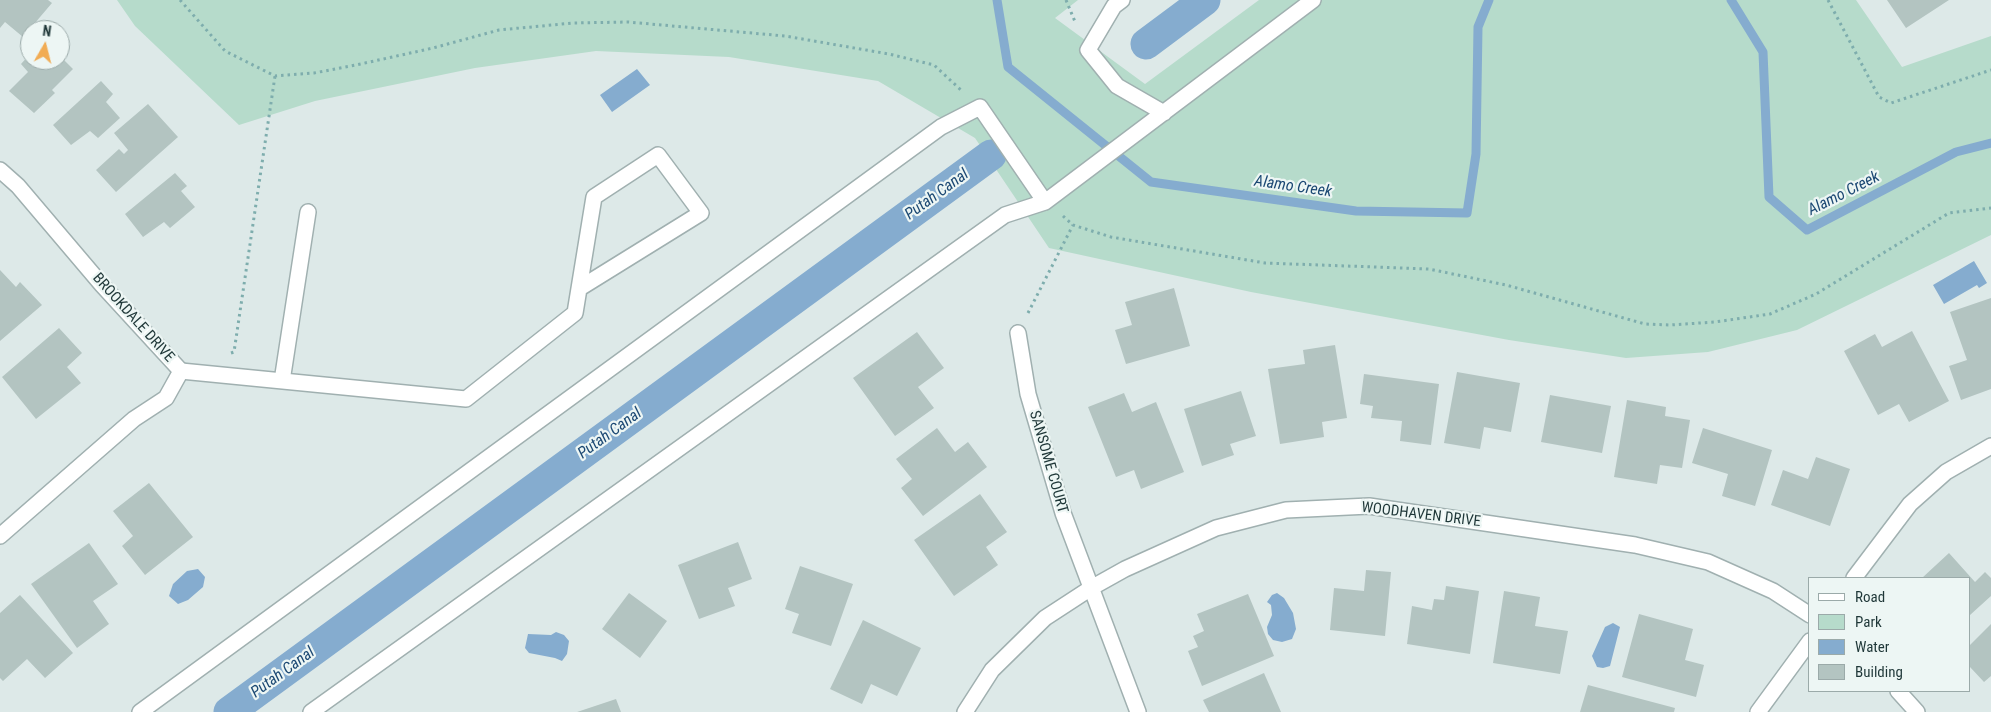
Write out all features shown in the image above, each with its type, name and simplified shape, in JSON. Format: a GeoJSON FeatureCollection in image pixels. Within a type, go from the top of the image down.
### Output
{"type":"FeatureCollection","features":[{"type":"Feature","properties":{"kind":"street"},"geometry":{"type":"LineString","coordinates":[[1122,0],[1114,6],[1088,50],[1117,86],[1164,113]]}},
{"type":"Feature","properties":{"kind":"street"},"geometry":{"type":"LineString","coordinates":[[311,712],[1005,215],[1051,198],[1313,0]]}},
{"type":"Feature","properties":{"kind":"street"},"geometry":{"type":"LineString","coordinates":[[140,712],[941,127],[980,107],[1051,198]]}},
{"type":"Feature","properties":{"kind":"street"},"geometry":{"type":"LineString","coordinates":[[181,370],[466,400],[575,313],[594,197],[658,155],[701,213],[580,288]]}},
{"type":"Feature","properties":{"kind":"street","name":"BROOKDALE DRIVE"},"geometry":{"type":"LineString","coordinates":[[0,170],[18,186],[102,285],[181,370],[166,398],[134,419],[0,536]]}},
{"type":"Feature","properties":{"kind":"street"},"geometry":{"type":"LineString","coordinates":[[282,381],[308,212]]}},
{"type":"Feature","properties":{"kind":"street","name":"SANSOME COURT"},"geometry":{"type":"LineString","coordinates":[[1018,334],[1028,394],[1063,513],[1138,712]]}},
{"type":"Feature","properties":{"kind":"street"},"geometry":{"type":"LineString","coordinates":[[1855,577],[1910,504],[1946,472],[1991,446]]}},
{"type":"Feature","properties":{"kind":"street","name":"WOODHAVEN DRIVE"},"geometry":{"type":"LineString","coordinates":[[965,712],[992,670],[1045,618],[1091,588],[1132,566],[1216,528],[1286,510],[1369,506],[1635,545],[1708,562],[1773,591],[1808,614]]}},
{"type":"Feature","properties":{"kind":"street"},"geometry":{"type":"LineString","coordinates":[[1758,712],[1808,644]]}},
{"type":"Feature","properties":{"kind":"street"},"geometry":{"type":"LineString","coordinates":[[1899,692],[1917,712]]}},
{"type":"Feature","properties":{"kind":"path"},"geometry":{"type":"LineString","coordinates":[[180,0],[225,51],[275,76],[314,73],[433,48],[499,30],[573,23],[628,22],[785,36],[934,65],[980,107]]}},
{"type":"Feature","properties":{"kind":"path"},"geometry":{"type":"LineString","coordinates":[[1828,0],[1879,97],[1891,103],[1991,70]]}},
{"type":"Feature","properties":{"kind":"path"},"geometry":{"type":"LineString","coordinates":[[228,354],[234,352],[275,76]]}},
{"type":"Feature","properties":{"kind":"path"},"geometry":{"type":"LineString","coordinates":[[1051,198],[1073,225],[1111,237],[1265,263],[1429,269],[1506,285],[1645,324],[1670,325],[1715,322],[1770,314],[1816,294],[1949,213],[1991,208]]}},
{"type":"Feature","properties":{"kind":"path"},"geometry":{"type":"LineString","coordinates":[[1018,334],[1073,225]]}},
{"type":"Feature","properties":{"kind":"green space"},"geometry":{"type":"Polygon","coordinates":[[[117,0],[1078,0],[1055,18],[1145,84],[1259,0],[1856,0],[1902,67],[1991,36],[1991,235],[1797,330],[1708,352],[1626,358],[1509,340],[1251,292],[1049,248],[975,138],[878,81],[729,57],[596,51],[475,68],[315,101],[239,125],[135,26],[117,0]]]}},
{"type":"Feature","properties":{"kind":"water"},"geometry":{"type":"Polygon","coordinates":[[[637,69],[650,85],[612,112],[600,95],[637,69]]]}},
{"type":"Feature","properties":{"kind":"water"},"geometry":{"type":"Polygon","coordinates":[[[1974,261],[1987,283],[1979,288],[1977,285],[1944,304],[1933,285],[1974,261]]]}},
{"type":"Feature","properties":{"kind":"water"},"geometry":{"type":"Polygon","coordinates":[[[198,569],[205,577],[203,587],[188,600],[178,604],[169,596],[173,584],[187,571],[198,569]]]}},
{"type":"Feature","properties":{"kind":"water"},"geometry":{"type":"Polygon","coordinates":[[[1277,593],[1284,598],[1293,613],[1296,629],[1292,639],[1282,642],[1273,640],[1268,634],[1267,627],[1272,615],[1271,605],[1267,602],[1272,595],[1277,593]]]}},
{"type":"Feature","properties":{"kind":"water"},"geometry":{"type":"Polygon","coordinates":[[[1613,623],[1620,627],[1610,666],[1597,667],[1592,656],[1605,627],[1613,623]]]}},
{"type":"Feature","properties":{"kind":"water"},"geometry":{"type":"Polygon","coordinates":[[[556,632],[564,635],[569,641],[567,654],[562,661],[529,653],[525,648],[528,634],[551,635],[556,632]]]}},
{"type":"Feature","properties":{"kind":"building"},"geometry":{"type":"Polygon","coordinates":[[[0,0],[48,0],[52,3],[38,20],[20,20],[20,34],[5,22],[0,28],[0,0]]]}},
{"type":"Feature","properties":{"kind":"building"},"geometry":{"type":"Polygon","coordinates":[[[1887,0],[1949,0],[1906,28],[1887,0]]]}},
{"type":"Feature","properties":{"kind":"building"},"geometry":{"type":"Polygon","coordinates":[[[70,66],[73,69],[52,90],[55,93],[34,113],[9,91],[28,72],[26,70],[70,70],[70,66]]]}},
{"type":"Feature","properties":{"kind":"building"},"geometry":{"type":"Polygon","coordinates":[[[101,81],[113,94],[106,102],[120,118],[98,138],[90,131],[71,145],[53,125],[101,81]]]}},
{"type":"Feature","properties":{"kind":"building"},"geometry":{"type":"Polygon","coordinates":[[[148,104],[178,137],[116,192],[96,170],[119,149],[124,154],[128,150],[114,133],[148,104]]]}},
{"type":"Feature","properties":{"kind":"building"},"geometry":{"type":"Polygon","coordinates":[[[175,173],[187,186],[181,191],[195,207],[170,228],[164,222],[143,237],[125,214],[175,173]]]}},
{"type":"Feature","properties":{"kind":"building"},"geometry":{"type":"Polygon","coordinates":[[[0,270],[16,287],[20,282],[42,305],[0,341],[0,270]]]}},
{"type":"Feature","properties":{"kind":"building"},"geometry":{"type":"Polygon","coordinates":[[[1174,288],[1190,346],[1126,364],[1115,330],[1132,325],[1125,302],[1174,288]]]}},
{"type":"Feature","properties":{"kind":"building"},"geometry":{"type":"Polygon","coordinates":[[[1991,298],[1991,389],[1961,400],[1949,366],[1967,360],[1950,312],[1991,298]]]}},
{"type":"Feature","properties":{"kind":"building"},"geometry":{"type":"Polygon","coordinates":[[[59,328],[82,353],[67,367],[81,383],[36,419],[2,377],[59,328]]]}},
{"type":"Feature","properties":{"kind":"building"},"geometry":{"type":"Polygon","coordinates":[[[1912,331],[1949,401],[1909,422],[1899,404],[1878,415],[1844,351],[1875,334],[1882,347],[1912,331]]]}},
{"type":"Feature","properties":{"kind":"building"},"geometry":{"type":"Polygon","coordinates":[[[917,332],[944,368],[918,387],[934,408],[895,436],[853,378],[917,332]]]}},
{"type":"Feature","properties":{"kind":"building"},"geometry":{"type":"Polygon","coordinates":[[[1335,345],[1347,418],[1322,422],[1324,437],[1280,444],[1268,369],[1305,364],[1303,350],[1335,345]]]}},
{"type":"Feature","properties":{"kind":"building"},"geometry":{"type":"Polygon","coordinates":[[[1457,372],[1520,383],[1511,432],[1484,427],[1480,449],[1444,443],[1457,372]]]}},
{"type":"Feature","properties":{"kind":"building"},"geometry":{"type":"Polygon","coordinates":[[[1364,374],[1439,384],[1431,445],[1400,441],[1402,421],[1371,418],[1373,406],[1360,404],[1364,374]]]}},
{"type":"Feature","properties":{"kind":"building"},"geometry":{"type":"Polygon","coordinates":[[[1241,391],[1256,436],[1230,444],[1234,455],[1202,466],[1184,409],[1241,391]]]}},
{"type":"Feature","properties":{"kind":"building"},"geometry":{"type":"Polygon","coordinates":[[[1124,393],[1132,412],[1156,402],[1184,472],[1141,489],[1134,470],[1116,477],[1088,407],[1124,393]]]}},
{"type":"Feature","properties":{"kind":"building"},"geometry":{"type":"Polygon","coordinates":[[[1550,395],[1611,406],[1602,453],[1541,442],[1550,395]]]}},
{"type":"Feature","properties":{"kind":"building"},"geometry":{"type":"Polygon","coordinates":[[[1627,400],[1666,407],[1665,416],[1690,420],[1682,468],[1660,465],[1657,484],[1614,477],[1627,400]]]}},
{"type":"Feature","properties":{"kind":"building"},"geometry":{"type":"Polygon","coordinates":[[[937,428],[955,452],[968,442],[987,467],[923,516],[901,488],[912,479],[896,459],[937,428]]]}},
{"type":"Feature","properties":{"kind":"building"},"geometry":{"type":"Polygon","coordinates":[[[1703,428],[1772,450],[1755,506],[1722,496],[1728,474],[1692,463],[1703,428]]]}},
{"type":"Feature","properties":{"kind":"building"},"geometry":{"type":"Polygon","coordinates":[[[1816,457],[1850,469],[1830,526],[1771,505],[1783,470],[1808,479],[1816,457]]]}},
{"type":"Feature","properties":{"kind":"building"},"geometry":{"type":"Polygon","coordinates":[[[149,483],[193,537],[145,575],[122,546],[133,536],[113,511],[149,483]]]}},
{"type":"Feature","properties":{"kind":"building"},"geometry":{"type":"Polygon","coordinates":[[[980,494],[1007,532],[986,547],[998,565],[954,596],[914,540],[980,494]]]}},
{"type":"Feature","properties":{"kind":"building"},"geometry":{"type":"Polygon","coordinates":[[[738,542],[752,579],[728,588],[735,606],[699,619],[678,565],[738,542]]]}},
{"type":"Feature","properties":{"kind":"building"},"geometry":{"type":"Polygon","coordinates":[[[89,543],[118,584],[93,601],[109,624],[77,648],[31,584],[89,543]]]}},
{"type":"Feature","properties":{"kind":"building"},"geometry":{"type":"Polygon","coordinates":[[[1949,553],[1971,577],[1923,577],[1949,553]]]}},
{"type":"Feature","properties":{"kind":"building"},"geometry":{"type":"Polygon","coordinates":[[[800,566],[853,584],[831,646],[792,633],[799,614],[785,609],[800,566]]]}},
{"type":"Feature","properties":{"kind":"building"},"geometry":{"type":"Polygon","coordinates":[[[1366,570],[1391,572],[1385,636],[1330,630],[1334,588],[1364,591],[1366,570]]]}},
{"type":"Feature","properties":{"kind":"building"},"geometry":{"type":"Polygon","coordinates":[[[1985,572],[1991,578],[1991,596],[1971,614],[1971,578],[1975,582],[1985,572]]]}},
{"type":"Feature","properties":{"kind":"building"},"geometry":{"type":"Polygon","coordinates":[[[1446,586],[1479,591],[1470,654],[1407,644],[1412,606],[1432,610],[1434,599],[1444,600],[1446,586]]]}},
{"type":"Feature","properties":{"kind":"building"},"geometry":{"type":"Polygon","coordinates":[[[1504,591],[1540,597],[1535,626],[1568,631],[1560,674],[1493,663],[1504,591]]]}},
{"type":"Feature","properties":{"kind":"building"},"geometry":{"type":"Polygon","coordinates":[[[629,593],[667,621],[640,658],[602,629],[629,593]]]}},
{"type":"Feature","properties":{"kind":"building"},"geometry":{"type":"Polygon","coordinates":[[[1248,594],[1274,656],[1202,686],[1188,651],[1198,647],[1193,636],[1204,631],[1197,614],[1248,594]]]}},
{"type":"Feature","properties":{"kind":"building"},"geometry":{"type":"Polygon","coordinates":[[[20,595],[73,653],[45,678],[27,659],[3,681],[0,678],[0,613],[20,595]]]}},
{"type":"Feature","properties":{"kind":"building"},"geometry":{"type":"Polygon","coordinates":[[[1639,614],[1693,629],[1685,660],[1704,665],[1696,697],[1622,677],[1639,614]]]}},
{"type":"Feature","properties":{"kind":"building"},"geometry":{"type":"Polygon","coordinates":[[[863,620],[921,648],[897,696],[871,684],[862,704],[830,689],[863,620]]]}},
{"type":"Feature","properties":{"kind":"building"},"geometry":{"type":"Polygon","coordinates":[[[1991,624],[1991,676],[1984,682],[1971,668],[1971,644],[1991,624]]]}},
{"type":"Feature","properties":{"kind":"building"},"geometry":{"type":"Polygon","coordinates":[[[1264,673],[1281,712],[1209,712],[1203,700],[1264,673]]]}},
{"type":"Feature","properties":{"kind":"building"},"geometry":{"type":"Polygon","coordinates":[[[1588,685],[1675,708],[1674,712],[1580,712],[1588,685]]]}},
{"type":"Feature","properties":{"kind":"building"},"geometry":{"type":"Polygon","coordinates":[[[616,699],[621,712],[577,712],[616,699]]]}},
{"type":"Feature","properties":{"kind":"waterway","name":"Alamo Creek"},"geometry":{"type":"LineString","coordinates":[[997,0],[1008,67],[1151,182],[1356,211],[1467,213],[1476,154],[1478,27],[1489,0]]}},
{"type":"Feature","properties":{"kind":"waterway","name":"Putah Canal"},"geometry":{"type":"LineString","coordinates":[[1146,44],[1205,0]]}},
{"type":"Feature","properties":{"kind":"waterway","name":"Alamo Creek"},"geometry":{"type":"LineString","coordinates":[[1731,0],[1763,52],[1769,197],[1807,230],[1956,152],[1991,143]]}},
{"type":"Feature","properties":{"kind":"waterway","name":"Putah Canal"},"geometry":{"type":"LineString","coordinates":[[229,712],[991,155]]}}]}
